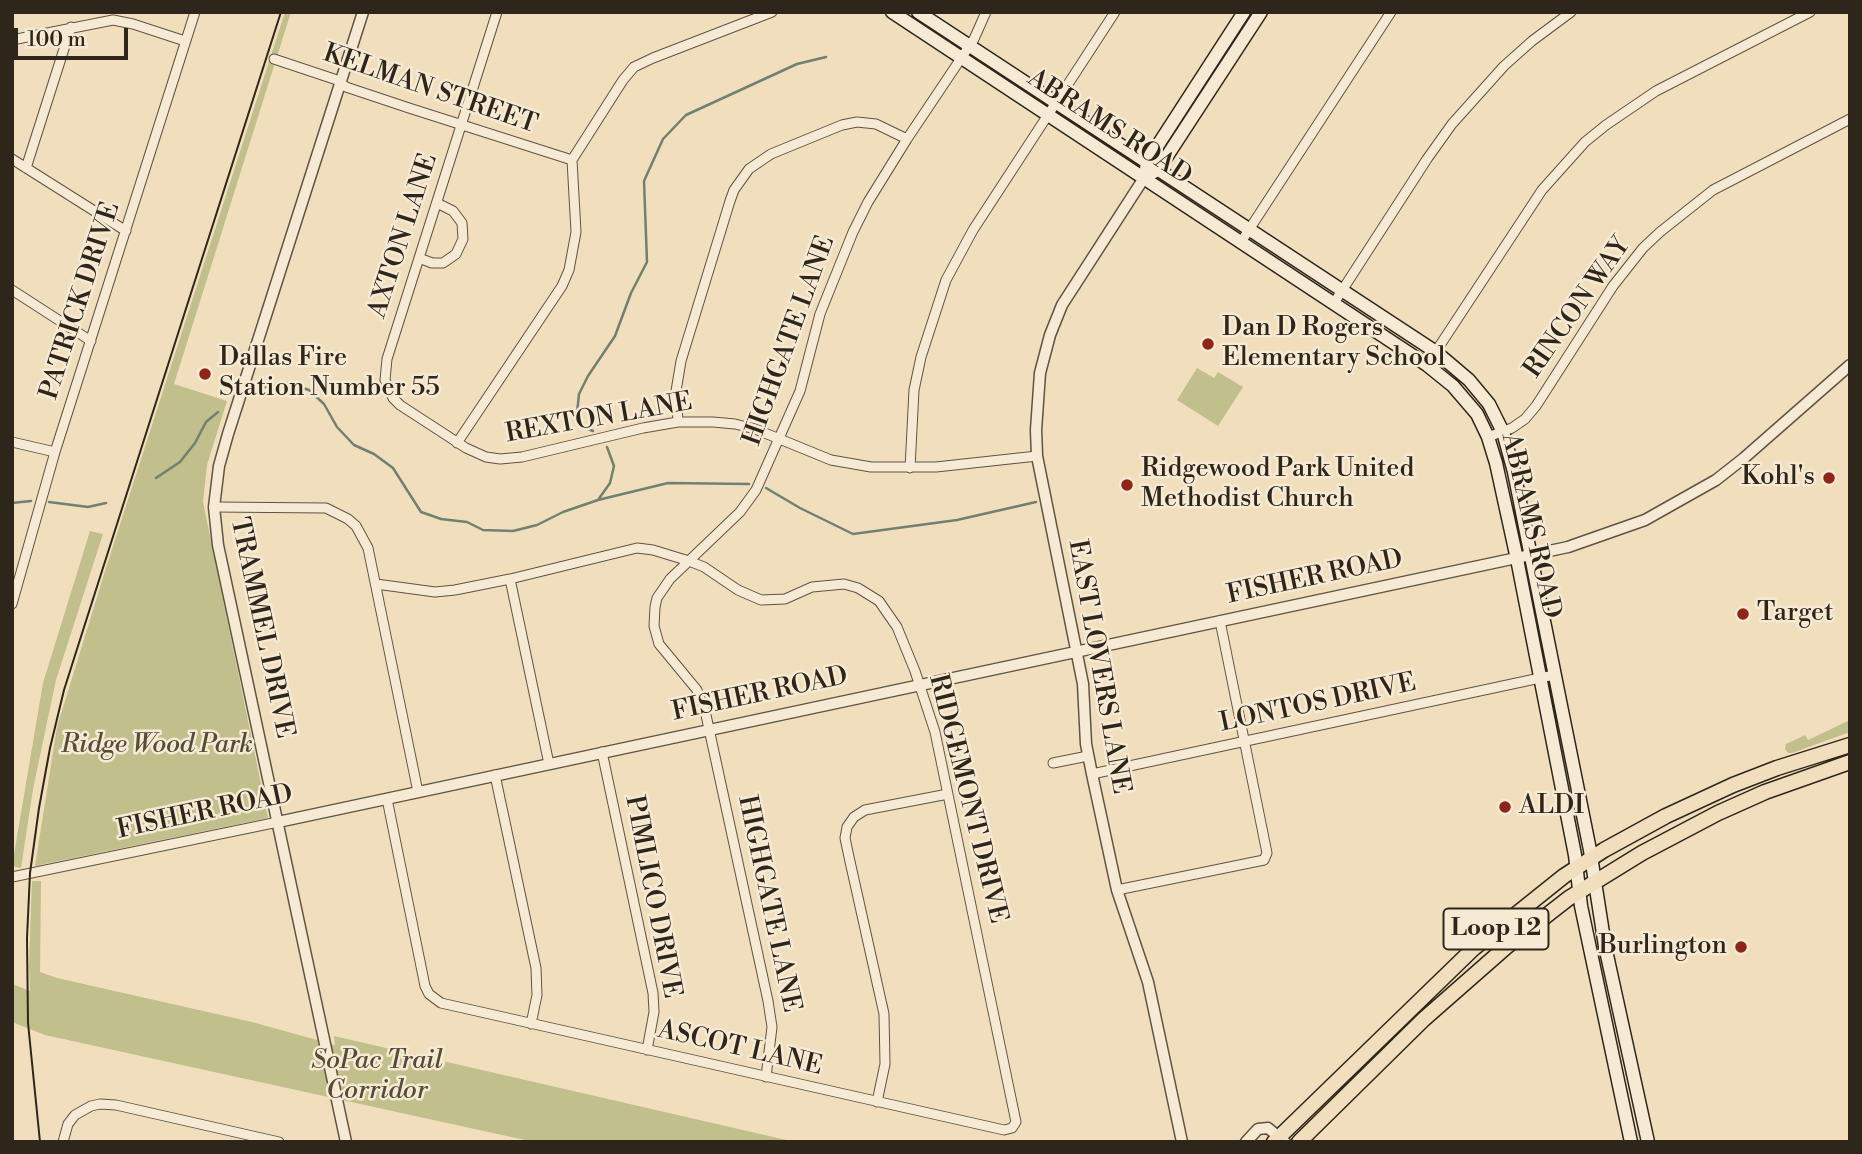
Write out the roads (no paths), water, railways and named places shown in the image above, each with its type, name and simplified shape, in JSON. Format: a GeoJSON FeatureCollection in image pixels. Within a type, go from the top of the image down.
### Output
{"type":"FeatureCollection","features":[{"type":"Feature","properties":{"kind":"main road","name":"ABRAMS ROAD"},"geometry":{"type":"LineString","coordinates":[[892,12],[1427,365],[1463,396],[1477,414],[1488,436],[1496,463],[1554,675],[1622,1030],[1648,1142]]}},
{"type":"Feature","properties":{"kind":"main road","name":"ABRAMS ROAD"},"geometry":{"type":"LineString","coordinates":[[918,12],[1436,352],[1456,367],[1489,404],[1503,432],[1514,472],[1540,677],[1631,1142]]}},
{"type":"Feature","properties":{"kind":"main road","name":"EAST LOVERS LANE"},"geometry":{"type":"LineString","coordinates":[[1144,178],[1147,162],[1244,12]]}},
{"type":"Feature","properties":{"kind":"main road","name":"EAST LOVERS LANE"},"geometry":{"type":"LineString","coordinates":[[1144,178],[1158,170],[1261,12]]}},
{"type":"Feature","properties":{"kind":"main road"},"geometry":{"type":"LineString","coordinates":[[1463,396],[1476,387]]}},
{"type":"Feature","properties":{"kind":"main road"},"geometry":{"type":"LineString","coordinates":[[1819,754],[1850,737]]}},
{"type":"Feature","properties":{"kind":"main road","name":"Loop 12"},"geometry":{"type":"LineString","coordinates":[[1279,1140],[1385,1032],[1500,926],[1577,868],[1682,808],[1782,766],[1850,745]]}},
{"type":"Feature","properties":{"kind":"main road","name":"Loop 12"},"geometry":{"type":"LineString","coordinates":[[1299,1142],[1397,1045],[1506,947],[1580,891],[1717,813],[1850,762]]}},
{"type":"Feature","properties":{"kind":"main road"},"geometry":{"type":"LineString","coordinates":[[1782,766],[1788,784]]}},
{"type":"Feature","properties":{"kind":"main road"},"geometry":{"type":"LineString","coordinates":[[1814,774],[1850,771]]}},
{"type":"Feature","properties":{"kind":"main road"},"geometry":{"type":"LineString","coordinates":[[1609,1033],[1622,1030]]}},
{"type":"Feature","properties":{"kind":"main road"},"geometry":{"type":"LineString","coordinates":[[1385,1032],[1397,1045]]}},
{"type":"Feature","properties":{"kind":"street","name":"PATRICK DRIVE"},"geometry":{"type":"LineString","coordinates":[[12,604],[55,452],[195,12]]}},
{"type":"Feature","properties":{"kind":"street","name":"TRAMMEL DRIVE"},"geometry":{"type":"LineString","coordinates":[[346,1142],[218,545],[214,507],[219,466],[228,434],[363,12]]}},
{"type":"Feature","properties":{"kind":"street","name":"AXTON LANE"},"geometry":{"type":"LineString","coordinates":[[457,443],[400,405],[385,380],[387,359],[497,12]]}},
{"type":"Feature","properties":{"kind":"street"},"geometry":{"type":"LineString","coordinates":[[457,443],[562,286],[569,270],[576,232],[572,160],[634,67],[772,12]]}},
{"type":"Feature","properties":{"kind":"street","name":"HIGHGATE LANE"},"geometry":{"type":"LineString","coordinates":[[766,1077],[772,1027],[768,1001],[709,729],[697,690],[663,651],[654,626],[657,598],[670,579],[749,502],[800,391],[820,314],[853,232],[907,139],[969,46],[986,12]]}},
{"type":"Feature","properties":{"kind":"street"},"geometry":{"type":"LineString","coordinates":[[910,468],[916,379],[946,280],[973,230],[1115,12]]}},
{"type":"Feature","properties":{"kind":"street"},"geometry":{"type":"LineString","coordinates":[[1241,242],[1391,12]]}},
{"type":"Feature","properties":{"kind":"street"},"geometry":{"type":"LineString","coordinates":[[1334,303],[1427,159],[1468,105],[1504,66],[1571,12]]}},
{"type":"Feature","properties":{"kind":"street"},"geometry":{"type":"LineString","coordinates":[[1427,365],[1542,190],[1586,142],[1656,91],[1810,12]]}},
{"type":"Feature","properties":{"kind":"street"},"geometry":{"type":"LineString","coordinates":[[12,40],[98,21],[123,21],[185,41]]}},
{"type":"Feature","properties":{"kind":"street"},"geometry":{"type":"LineString","coordinates":[[26,168],[71,27]]}},
{"type":"Feature","properties":{"kind":"street","name":"KELMAN STREET"},"geometry":{"type":"LineString","coordinates":[[274,59],[461,125],[572,160]]}},
{"type":"Feature","properties":{"kind":"street","name":"RINCON WAY"},"geometry":{"type":"LineString","coordinates":[[1488,436],[1503,432],[1525,419],[1536,406],[1614,286],[1643,248],[1660,232],[1713,190],[1850,119]]}},
{"type":"Feature","properties":{"kind":"street"},"geometry":{"type":"LineString","coordinates":[[678,422],[676,391],[681,361],[730,201],[734,190],[749,169],[771,154],[842,125],[857,122],[876,124],[907,139]]}},
{"type":"Feature","properties":{"kind":"street"},"geometry":{"type":"LineString","coordinates":[[12,159],[126,231]]}},
{"type":"Feature","properties":{"kind":"street","name":"EAST LOVERS LANE"},"geometry":{"type":"LineString","coordinates":[[1144,178],[1071,289],[1050,335],[1037,393],[1037,456],[1078,651],[1088,756],[1117,890],[1148,982],[1182,1142]]}},
{"type":"Feature","properties":{"kind":"street"},"geometry":{"type":"LineString","coordinates":[[419,258],[432,263],[443,263],[456,254],[463,240],[462,223],[453,211],[437,204]]}},
{"type":"Feature","properties":{"kind":"street"},"geometry":{"type":"LineString","coordinates":[[12,290],[91,341]]}},
{"type":"Feature","properties":{"kind":"street","name":"FISHER ROAD"},"geometry":{"type":"LineString","coordinates":[[12,877],[1568,547],[1616,531],[1679,502],[1716,480],[1850,365]]}},
{"type":"Feature","properties":{"kind":"street","name":"REXTON LANE"},"geometry":{"type":"LineString","coordinates":[[457,443],[486,457],[510,459],[678,422],[735,424],[779,437],[815,455],[841,463],[870,467],[910,468],[1037,456]]}},
{"type":"Feature","properties":{"kind":"street"},"geometry":{"type":"LineString","coordinates":[[12,442],[55,452]]}},
{"type":"Feature","properties":{"kind":"street"},"geometry":{"type":"LineString","coordinates":[[214,507],[314,506],[338,512],[364,537],[418,792]]}},
{"type":"Feature","properties":{"kind":"street","name":"RIDGEMONT DRIVE"},"geometry":{"type":"LineString","coordinates":[[376,584],[435,592],[510,579],[637,548],[653,550],[704,567],[738,590],[761,600],[785,599],[812,587],[828,584],[844,584],[871,594],[888,612],[897,627],[935,733],[1016,1122]]}},
{"type":"Feature","properties":{"kind":"street"},"geometry":{"type":"LineString","coordinates":[[510,579],[549,764]]}},
{"type":"Feature","properties":{"kind":"street"},"geometry":{"type":"LineString","coordinates":[[1117,890],[1264,860],[1268,853],[1220,621]]}},
{"type":"Feature","properties":{"kind":"street","name":"LONTOS DRIVE"},"geometry":{"type":"LineString","coordinates":[[1092,774],[1554,675]]}},
{"type":"Feature","properties":{"kind":"street","name":"PIMLICO DRIVE"},"geometry":{"type":"LineString","coordinates":[[602,752],[653,993],[654,1012],[647,1050]]}},
{"type":"Feature","properties":{"kind":"street"},"geometry":{"type":"LineString","coordinates":[[1053,763],[1088,756]]}},
{"type":"Feature","properties":{"kind":"street"},"geometry":{"type":"LineString","coordinates":[[495,775],[536,968],[537,995],[531,1024]]}},
{"type":"Feature","properties":{"kind":"street"},"geometry":{"type":"LineString","coordinates":[[877,1102],[885,1064],[884,1014],[845,838],[847,827],[854,817],[865,810],[948,794]]}},
{"type":"Feature","properties":{"kind":"street","name":"ASCOT LANE"},"geometry":{"type":"LineString","coordinates":[[387,799],[425,986],[434,999],[451,1006],[1004,1130],[1012,1128],[1016,1122]]}},
{"type":"Feature","properties":{"kind":"street"},"geometry":{"type":"LineString","coordinates":[[63,1142],[68,1124],[75,1115],[100,1104],[116,1105],[236,1137],[279,1142]]}},
{"type":"Feature","properties":{"kind":"street"},"geometry":{"type":"LineString","coordinates":[[1246,1142],[1258,1129],[1268,1128],[1279,1140]]}},
{"type":"Feature","properties":{"kind":"waterway"},"geometry":{"type":"LineString","coordinates":[[593,431],[582,426],[577,413],[579,394],[615,336],[631,293],[647,262],[644,181],[663,139],[686,115],[797,64],[826,57]]}},
{"type":"Feature","properties":{"kind":"waterway"},"geometry":{"type":"LineString","coordinates":[[260,388],[287,383],[309,390],[324,404],[337,427],[354,445],[374,454],[393,468],[421,512],[441,519],[467,522],[483,530],[513,531],[537,525],[563,512],[598,500],[668,483],[749,484]]}},
{"type":"Feature","properties":{"kind":"waterway"},"geometry":{"type":"LineString","coordinates":[[156,478],[180,462],[195,443],[206,422],[218,412]]}},
{"type":"Feature","properties":{"kind":"waterway"},"geometry":{"type":"LineString","coordinates":[[598,500],[610,483],[614,466],[607,447]]}},
{"type":"Feature","properties":{"kind":"waterway"},"geometry":{"type":"LineString","coordinates":[[766,488],[853,534],[957,520],[1036,502]]}},
{"type":"Feature","properties":{"kind":"waterway"},"geometry":{"type":"LineString","coordinates":[[12,503],[31,501]]}},
{"type":"Feature","properties":{"kind":"waterway"},"geometry":{"type":"LineString","coordinates":[[49,502],[88,507],[106,503]]}},
{"type":"Feature","properties":{"kind":"tram line"},"geometry":{"type":"LineString","coordinates":[[40,1142],[28,1023],[27,938],[30,873],[50,748],[64,690],[281,12]]}},
{"type":"Feature","properties":{"kind":"place","name":"Dan D Rogers Elementary School"},"geometry":{"type":"Point","coordinates":[1208,344]}},
{"type":"Feature","properties":{"kind":"place","name":"Dallas Fire Station Number 55"},"geometry":{"type":"Point","coordinates":[205,374]}},
{"type":"Feature","properties":{"kind":"place","name":"Kohl's"},"geometry":{"type":"Point","coordinates":[1829,478]}},
{"type":"Feature","properties":{"kind":"place","name":"Ridgewood Park United Methodist Church"},"geometry":{"type":"Point","coordinates":[1127,485]}},
{"type":"Feature","properties":{"kind":"place","name":"Target"},"geometry":{"type":"Point","coordinates":[1743,614]}},
{"type":"Feature","properties":{"kind":"place","name":"ALDI"},"geometry":{"type":"Point","coordinates":[1505,807]}},
{"type":"Feature","properties":{"kind":"place","name":"Burlington"},"geometry":{"type":"Point","coordinates":[1741,947]}},
{"type":"Feature","properties":{"kind":"park label","name":"Ridge Wood Park"},"geometry":{"type":"Point","coordinates":[157,746]}},
{"type":"Feature","properties":{"kind":"park label","name":"SoPac Trail Corridor"},"geometry":{"type":"Point","coordinates":[377,1077]}}]}
